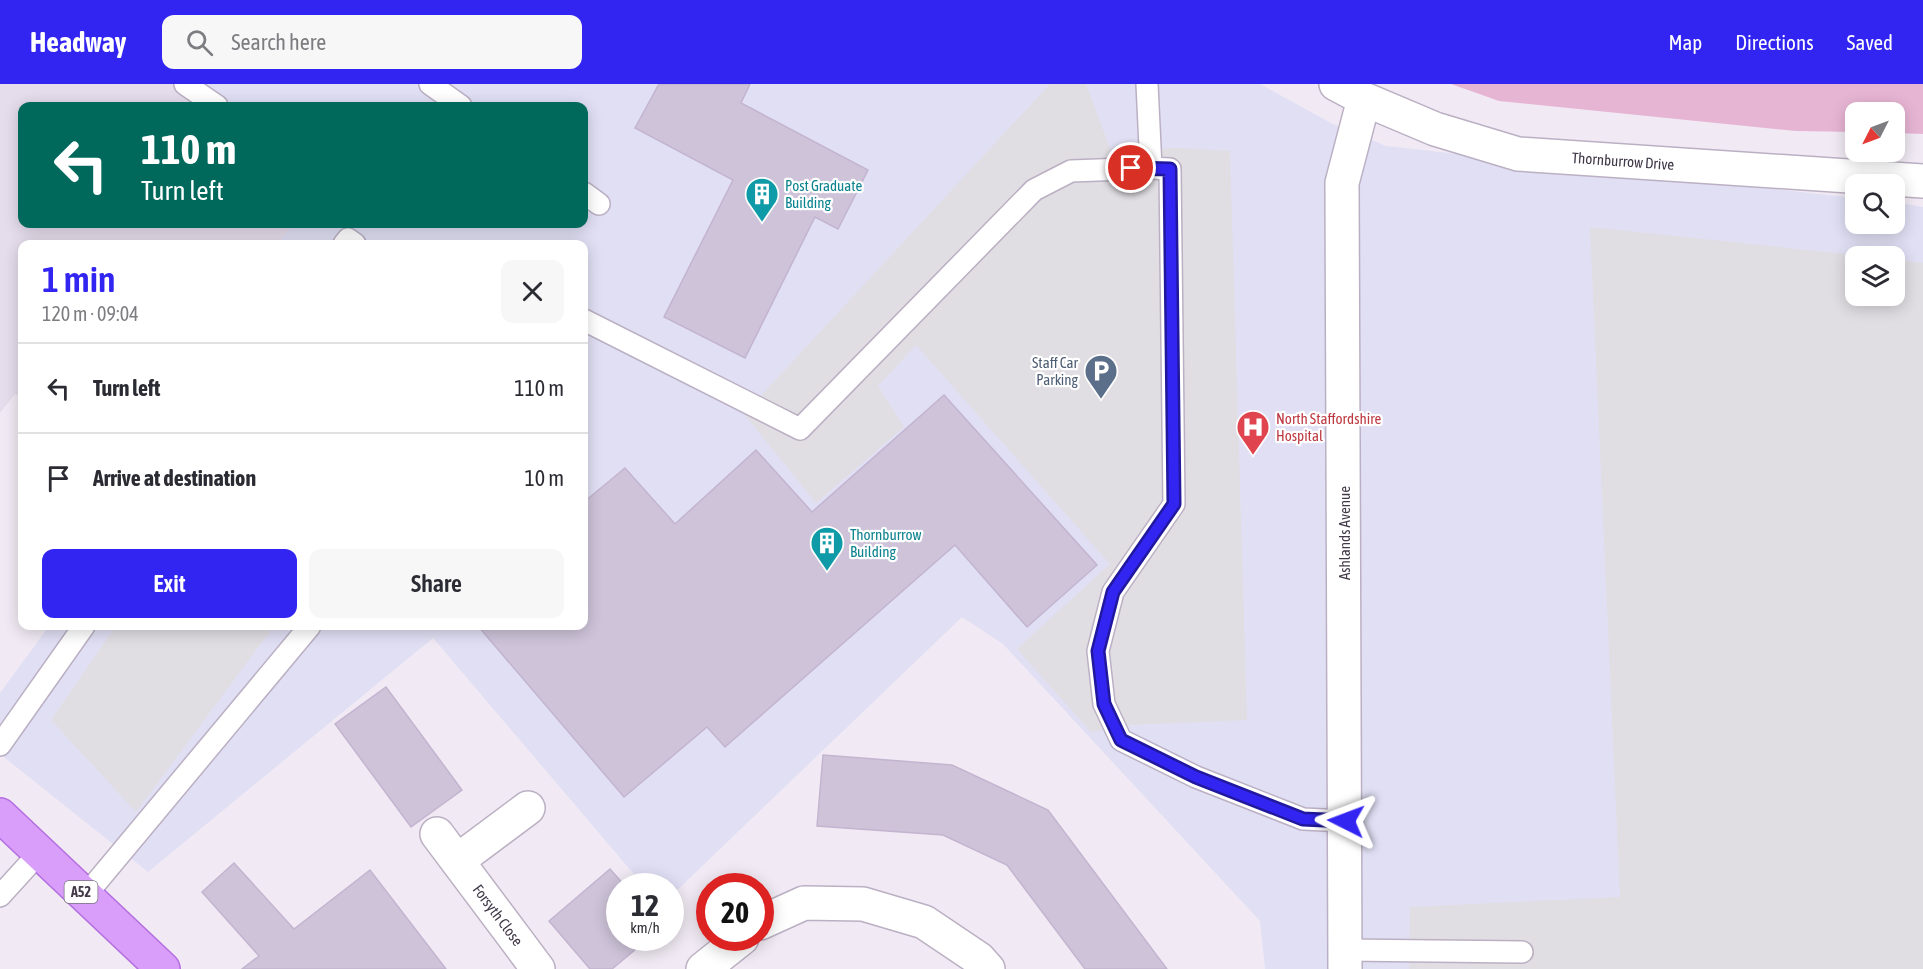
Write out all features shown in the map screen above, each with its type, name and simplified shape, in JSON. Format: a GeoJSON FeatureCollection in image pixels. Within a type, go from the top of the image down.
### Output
{"type":"FeatureCollection","features":[{"type":"Feature","properties":{"kind":"main road","name":"A52"},"geometry":{"type":"LineString","coordinates":[[0,815],[163,969]]}},
{"type":"Feature","properties":{"kind":"street","name":"Thornburrow Drive"},"geometry":{"type":"LineString","coordinates":[[1336,84],[1364,99],[1435,129],[1518,154],[1923,181]]}},
{"type":"Feature","properties":{"kind":"street","name":"Ashlands Avenue"},"geometry":{"type":"LineString","coordinates":[[1345,960],[1342,183],[1364,99]]}},
{"type":"Feature","properties":{"kind":"street"},"geometry":{"type":"LineString","coordinates":[[457,861],[528,808]]}},
{"type":"Feature","properties":{"kind":"street","name":"Forsyth Close"},"geometry":{"type":"LineString","coordinates":[[437,834],[538,969]]}},
{"type":"Feature","properties":{"kind":"street"},"geometry":{"type":"LineString","coordinates":[[774,917],[804,903],[863,904],[924,922],[979,959],[988,969]]}},
{"type":"Feature","properties":{"kind":"street"},"geometry":{"type":"LineString","coordinates":[[703,969],[726,951]]}},
{"type":"Feature","properties":{"kind":"lane"},"geometry":{"type":"LineString","coordinates":[[185,84],[211,102]]}},
{"type":"Feature","properties":{"kind":"lane"},"geometry":{"type":"LineString","coordinates":[[430,84],[455,102]]}},
{"type":"Feature","properties":{"kind":"lane"},"geometry":{"type":"LineString","coordinates":[[1147,84],[1151,168]]}},
{"type":"Feature","properties":{"kind":"lane"},"geometry":{"type":"LineString","coordinates":[[588,322],[800,429],[1034,190],[1071,171],[1170,169],[1174,504],[1113,592],[1098,651],[1104,704],[1121,740],[1196,777],[1303,819],[1346,821]]}},
{"type":"Feature","properties":{"kind":"lane"},"geometry":{"type":"LineString","coordinates":[[0,745],[81,630]]}},
{"type":"Feature","properties":{"kind":"lane"},"geometry":{"type":"LineString","coordinates":[[85,896],[307,630]]}},
{"type":"Feature","properties":{"kind":"lane"},"geometry":{"type":"LineString","coordinates":[[0,896],[40,852]]}},
{"type":"Feature","properties":{"kind":"lane"},"geometry":{"type":"LineString","coordinates":[[1345,960],[1522,952]]}},
{"type":"Feature","properties":{"kind":"shaded area"},"geometry":{"type":"Polygon","coordinates":[[[0,84],[199,84],[225,102],[18,102],[18,228],[290,228],[281,240],[18,240],[18,396],[15,394],[0,413],[0,84]]]}},
{"type":"Feature","properties":{"kind":"shaded area","name":"North Staffordshire Hospital"},"geometry":{"type":"Polygon","coordinates":[[[199,84],[1260,84],[1331,123],[1386,146],[1845,197],[1845,234],[1905,234],[1905,204],[1923,207],[1923,969],[1265,969],[1260,921],[1003,644],[962,617],[684,884],[684,873],[633,873],[433,638],[148,872],[0,754],[0,693],[46,630],[588,630],[588,240],[281,240],[290,228],[588,228],[588,102],[225,102],[199,84]]]}},
{"type":"Feature","properties":{"kind":"shaded area","name":"Staff Car Parking"},"geometry":{"type":"Polygon","coordinates":[[[1050,84],[1086,84],[1111,151],[1178,148],[1230,151],[1247,720],[1130,725],[1091,732],[1017,649],[1110,564],[916,345],[878,386],[904,427],[816,503],[744,414],[1050,84]]]}},
{"type":"Feature","properties":{"kind":"shaded area"},"geometry":{"type":"Polygon","coordinates":[[[1451,84],[1923,84],[1923,134],[1905,133],[1905,102],[1845,102],[1845,132],[1796,131],[1499,101],[1451,84]]]}},
{"type":"Feature","properties":{"kind":"shaded area"},"geometry":{"type":"Polygon","coordinates":[[[1590,227],[1845,254],[1845,306],[1905,306],[1905,261],[1923,263],[1923,969],[1409,969],[1410,907],[1620,897],[1590,227]]]}},
{"type":"Feature","properties":{"kind":"shaded area"},"geometry":{"type":"Polygon","coordinates":[[[113,630],[271,630],[136,812],[51,720],[113,630]]]}},
{"type":"Feature","properties":{"kind":"building","name":"Post Graduate Building"},"geometry":{"type":"Polygon","coordinates":[[[659,84],[750,84],[741,103],[868,170],[838,229],[815,217],[745,358],[664,317],[733,180],[635,128],[659,84]]]}},
{"type":"Feature","properties":{"kind":"building","name":"Thornburrow Building"},"geometry":{"type":"Polygon","coordinates":[[[944,395],[1097,565],[1027,627],[955,545],[725,747],[707,727],[624,797],[481,630],[588,630],[588,499],[625,468],[675,524],[756,450],[812,512],[944,395]]]}},
{"type":"Feature","properties":{"kind":"building"},"geometry":{"type":"Polygon","coordinates":[[[386,687],[462,790],[411,827],[335,724],[386,687]]]}},
{"type":"Feature","properties":{"kind":"building"},"geometry":{"type":"Polygon","coordinates":[[[823,755],[952,765],[1048,810],[1167,969],[1085,969],[1007,865],[943,835],[817,826],[823,755]]]}},
{"type":"Feature","properties":{"kind":"building"},"geometry":{"type":"Polygon","coordinates":[[[234,863],[294,929],[370,870],[446,969],[242,969],[259,956],[202,892],[234,863]]]}},
{"type":"Feature","properties":{"kind":"building"},"geometry":{"type":"Polygon","coordinates":[[[610,869],[614,873],[606,873],[606,951],[633,951],[612,969],[590,969],[549,921],[610,869]]]}},
{"type":"Feature","properties":{"kind":"place","name":"Post Graduate Building"},"geometry":{"type":"Point","coordinates":[762,223]}},
{"type":"Feature","properties":{"kind":"place","name":"Staff Car Parking"},"geometry":{"type":"Point","coordinates":[1101,400]}},
{"type":"Feature","properties":{"kind":"place","name":"North Staffordshire Hospital"},"geometry":{"type":"Point","coordinates":[1253,456]}},
{"type":"Feature","properties":{"kind":"place","name":"Thornburrow Building"},"geometry":{"type":"Point","coordinates":[827,572]}},
{"type":"Feature","properties":{"kind":"route"},"geometry":{"type":"LineString","coordinates":[[1131,168],[1170,169],[1174,504],[1113,592],[1098,651],[1104,704],[1121,740],[1196,777],[1303,819],[1346,821]]}}]}
